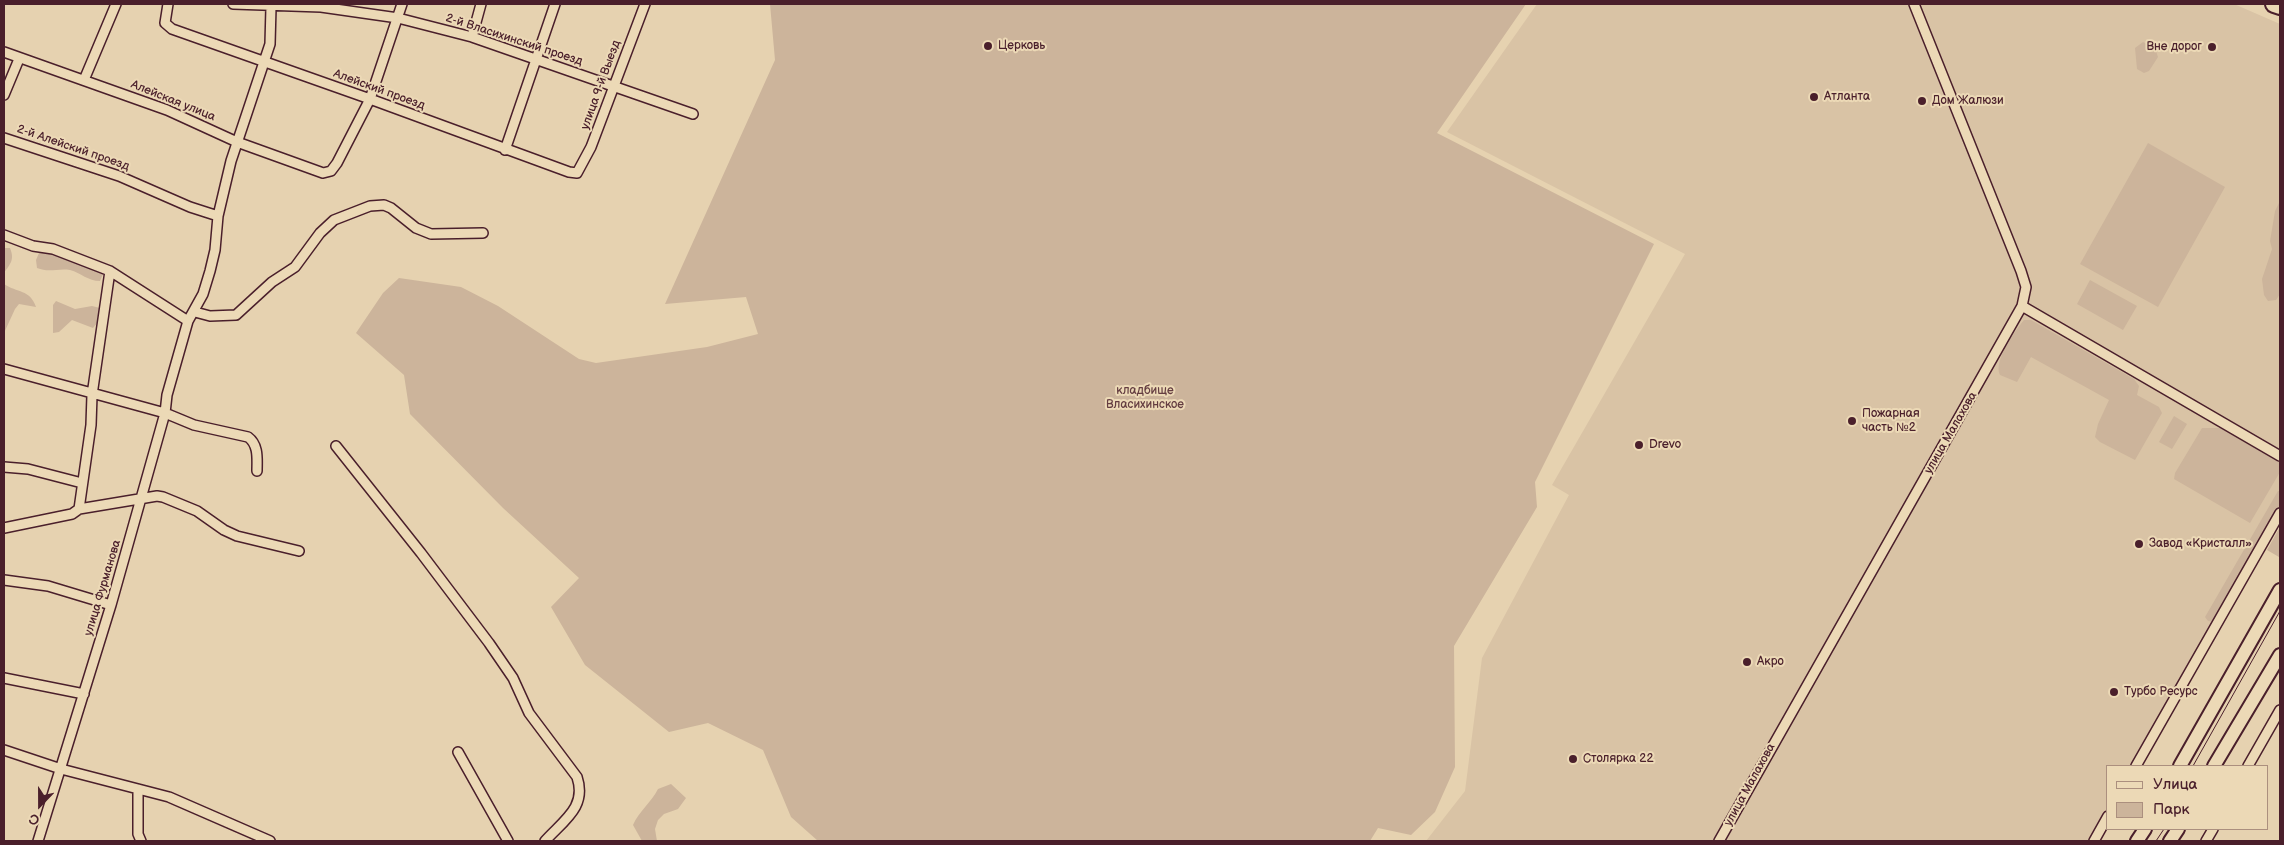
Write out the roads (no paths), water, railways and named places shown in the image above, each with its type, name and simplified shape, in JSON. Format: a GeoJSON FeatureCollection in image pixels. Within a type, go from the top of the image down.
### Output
{"type":"FeatureCollection","features":[{"type":"Feature","properties":{"kind":"highway"},"geometry":{"type":"LineString","coordinates":[[2274,4],[2280,6]]}},
{"type":"Feature","properties":{"kind":"main road"},"geometry":{"type":"LineString","coordinates":[[2181,765],[2280,590]]}},
{"type":"Feature","properties":{"kind":"main road"},"geometry":{"type":"LineString","coordinates":[[2215,765],[2280,655]]}},
{"type":"Feature","properties":{"kind":"main road"},"geometry":{"type":"LineString","coordinates":[[2170,841],[2177,830]]}},
{"type":"Feature","properties":{"kind":"street"},"geometry":{"type":"LineString","coordinates":[[84,80],[116,4]]}},
{"type":"Feature","properties":{"kind":"street","name":"Алейский проезд"},"geometry":{"type":"LineString","coordinates":[[168,4],[165,23],[172,29],[370,99],[506,150],[568,172],[576,173]]}},
{"type":"Feature","properties":{"kind":"street","name":"2-й Власихинский проезд"},"geometry":{"type":"LineString","coordinates":[[233,4],[321,8],[398,18],[472,37],[693,114]]}},
{"type":"Feature","properties":{"kind":"street"},"geometry":{"type":"LineString","coordinates":[[370,99],[402,4]]}},
{"type":"Feature","properties":{"kind":"street"},"geometry":{"type":"LineString","coordinates":[[472,37],[481,4]]}},
{"type":"Feature","properties":{"kind":"street"},"geometry":{"type":"LineString","coordinates":[[506,150],[555,4]]}},
{"type":"Feature","properties":{"kind":"street","name":"улица 9-й Выезд"},"geometry":{"type":"LineString","coordinates":[[576,173],[592,147],[645,4]]}},
{"type":"Feature","properties":{"kind":"street","name":"улица Малахова"},"geometry":{"type":"LineString","coordinates":[[1719,841],[2022,306],[2026,287],[2021,271],[1914,4]]}},
{"type":"Feature","properties":{"kind":"street"},"geometry":{"type":"LineString","coordinates":[[4,235],[33,246],[53,249],[110,271],[188,321],[195,312],[210,271],[215,250],[218,216],[237,142],[270,44],[271,7]]}},
{"type":"Feature","properties":{"kind":"street","name":"Алейская улица"},"geometry":{"type":"LineString","coordinates":[[4,52],[19,59],[167,110],[237,142],[323,174],[331,172],[370,99]]}},
{"type":"Feature","properties":{"kind":"street"},"geometry":{"type":"LineString","coordinates":[[4,95],[19,59]]}},
{"type":"Feature","properties":{"kind":"street","name":"2-й Алейский проезд"},"geometry":{"type":"LineString","coordinates":[[4,138],[119,176],[218,216]]}},
{"type":"Feature","properties":{"kind":"street"},"geometry":{"type":"LineString","coordinates":[[195,312],[222,317],[236,315],[272,282],[295,267],[320,234],[334,220],[370,206],[384,205],[391,208],[416,228],[431,234],[483,233]]}},
{"type":"Feature","properties":{"kind":"street"},"geometry":{"type":"LineString","coordinates":[[80,509],[91,425],[92,395],[110,271]]}},
{"type":"Feature","properties":{"kind":"street"},"geometry":{"type":"LineString","coordinates":[[2022,306],[2280,456]]}},
{"type":"Feature","properties":{"kind":"street","name":"улица Фурманова"},"geometry":{"type":"LineString","coordinates":[[38,841],[111,605],[165,414],[167,395],[188,321]]}},
{"type":"Feature","properties":{"kind":"street"},"geometry":{"type":"LineString","coordinates":[[4,369],[165,414],[194,425],[248,437],[254,441],[257,450],[257,471]]}},
{"type":"Feature","properties":{"kind":"street"},"geometry":{"type":"LineString","coordinates":[[336,446],[421,553],[489,644],[513,678],[529,713],[576,777],[581,789],[580,799],[546,841]]}},
{"type":"Feature","properties":{"kind":"street"},"geometry":{"type":"LineString","coordinates":[[4,468],[28,469],[82,483]]}},
{"type":"Feature","properties":{"kind":"street"},"geometry":{"type":"LineString","coordinates":[[4,528],[72,514],[80,509],[157,496],[180,502],[237,536],[300,551]]}},
{"type":"Feature","properties":{"kind":"street"},"geometry":{"type":"LineString","coordinates":[[2137,765],[2280,513]]}},
{"type":"Feature","properties":{"kind":"street"},"geometry":{"type":"LineString","coordinates":[[4,580],[48,586],[111,605]]}},
{"type":"Feature","properties":{"kind":"street"},"geometry":{"type":"LineString","coordinates":[[4,678],[84,694]]}},
{"type":"Feature","properties":{"kind":"street"},"geometry":{"type":"LineString","coordinates":[[2249,765],[2280,710]]}},
{"type":"Feature","properties":{"kind":"street"},"geometry":{"type":"LineString","coordinates":[[4,750],[61,769],[170,797],[270,841]]}},
{"type":"Feature","properties":{"kind":"street"},"geometry":{"type":"LineString","coordinates":[[458,752],[508,841]]}},
{"type":"Feature","properties":{"kind":"street"},"geometry":{"type":"LineString","coordinates":[[138,789],[138,834],[141,841]]}},
{"type":"Feature","properties":{"kind":"street"},"geometry":{"type":"LineString","coordinates":[[2094,841],[2106,820]]}},
{"type":"Feature","properties":{"kind":"street"},"geometry":{"type":"LineString","coordinates":[[2206,841],[2212,830]]}},
{"type":"Feature","properties":{"kind":"tram line"},"geometry":{"type":"LineString","coordinates":[[2194,765],[2280,611]]}},
{"type":"Feature","properties":{"kind":"tram line"},"geometry":{"type":"LineString","coordinates":[[2156,841],[2163,830]]}},
{"type":"Feature","properties":{"kind":"place","name":"Церковь"},"geometry":{"type":"Point","coordinates":[988,46]}},
{"type":"Feature","properties":{"kind":"place","name":"Вне дорог"},"geometry":{"type":"Point","coordinates":[2212,47]}},
{"type":"Feature","properties":{"kind":"place","name":"Атланта"},"geometry":{"type":"Point","coordinates":[1814,97]}},
{"type":"Feature","properties":{"kind":"place","name":"Дом Жалюзи"},"geometry":{"type":"Point","coordinates":[1922,101]}},
{"type":"Feature","properties":{"kind":"place","name":"Пожарная часть №2"},"geometry":{"type":"Point","coordinates":[1852,421]}},
{"type":"Feature","properties":{"kind":"place","name":"Drevo"},"geometry":{"type":"Point","coordinates":[1639,445]}},
{"type":"Feature","properties":{"kind":"place","name":"Завод «Кристалл»"},"geometry":{"type":"Point","coordinates":[2139,544]}},
{"type":"Feature","properties":{"kind":"place","name":"Акро"},"geometry":{"type":"Point","coordinates":[1747,662]}},
{"type":"Feature","properties":{"kind":"place","name":"Турбо Ресурс"},"geometry":{"type":"Point","coordinates":[2114,692]}},
{"type":"Feature","properties":{"kind":"place","name":"Столярка 22"},"geometry":{"type":"Point","coordinates":[1573,759]}},
{"type":"Feature","properties":{"kind":"park label","name":"кладбище Власихинское"},"geometry":{"type":"Point","coordinates":[1145,398]}}]}
